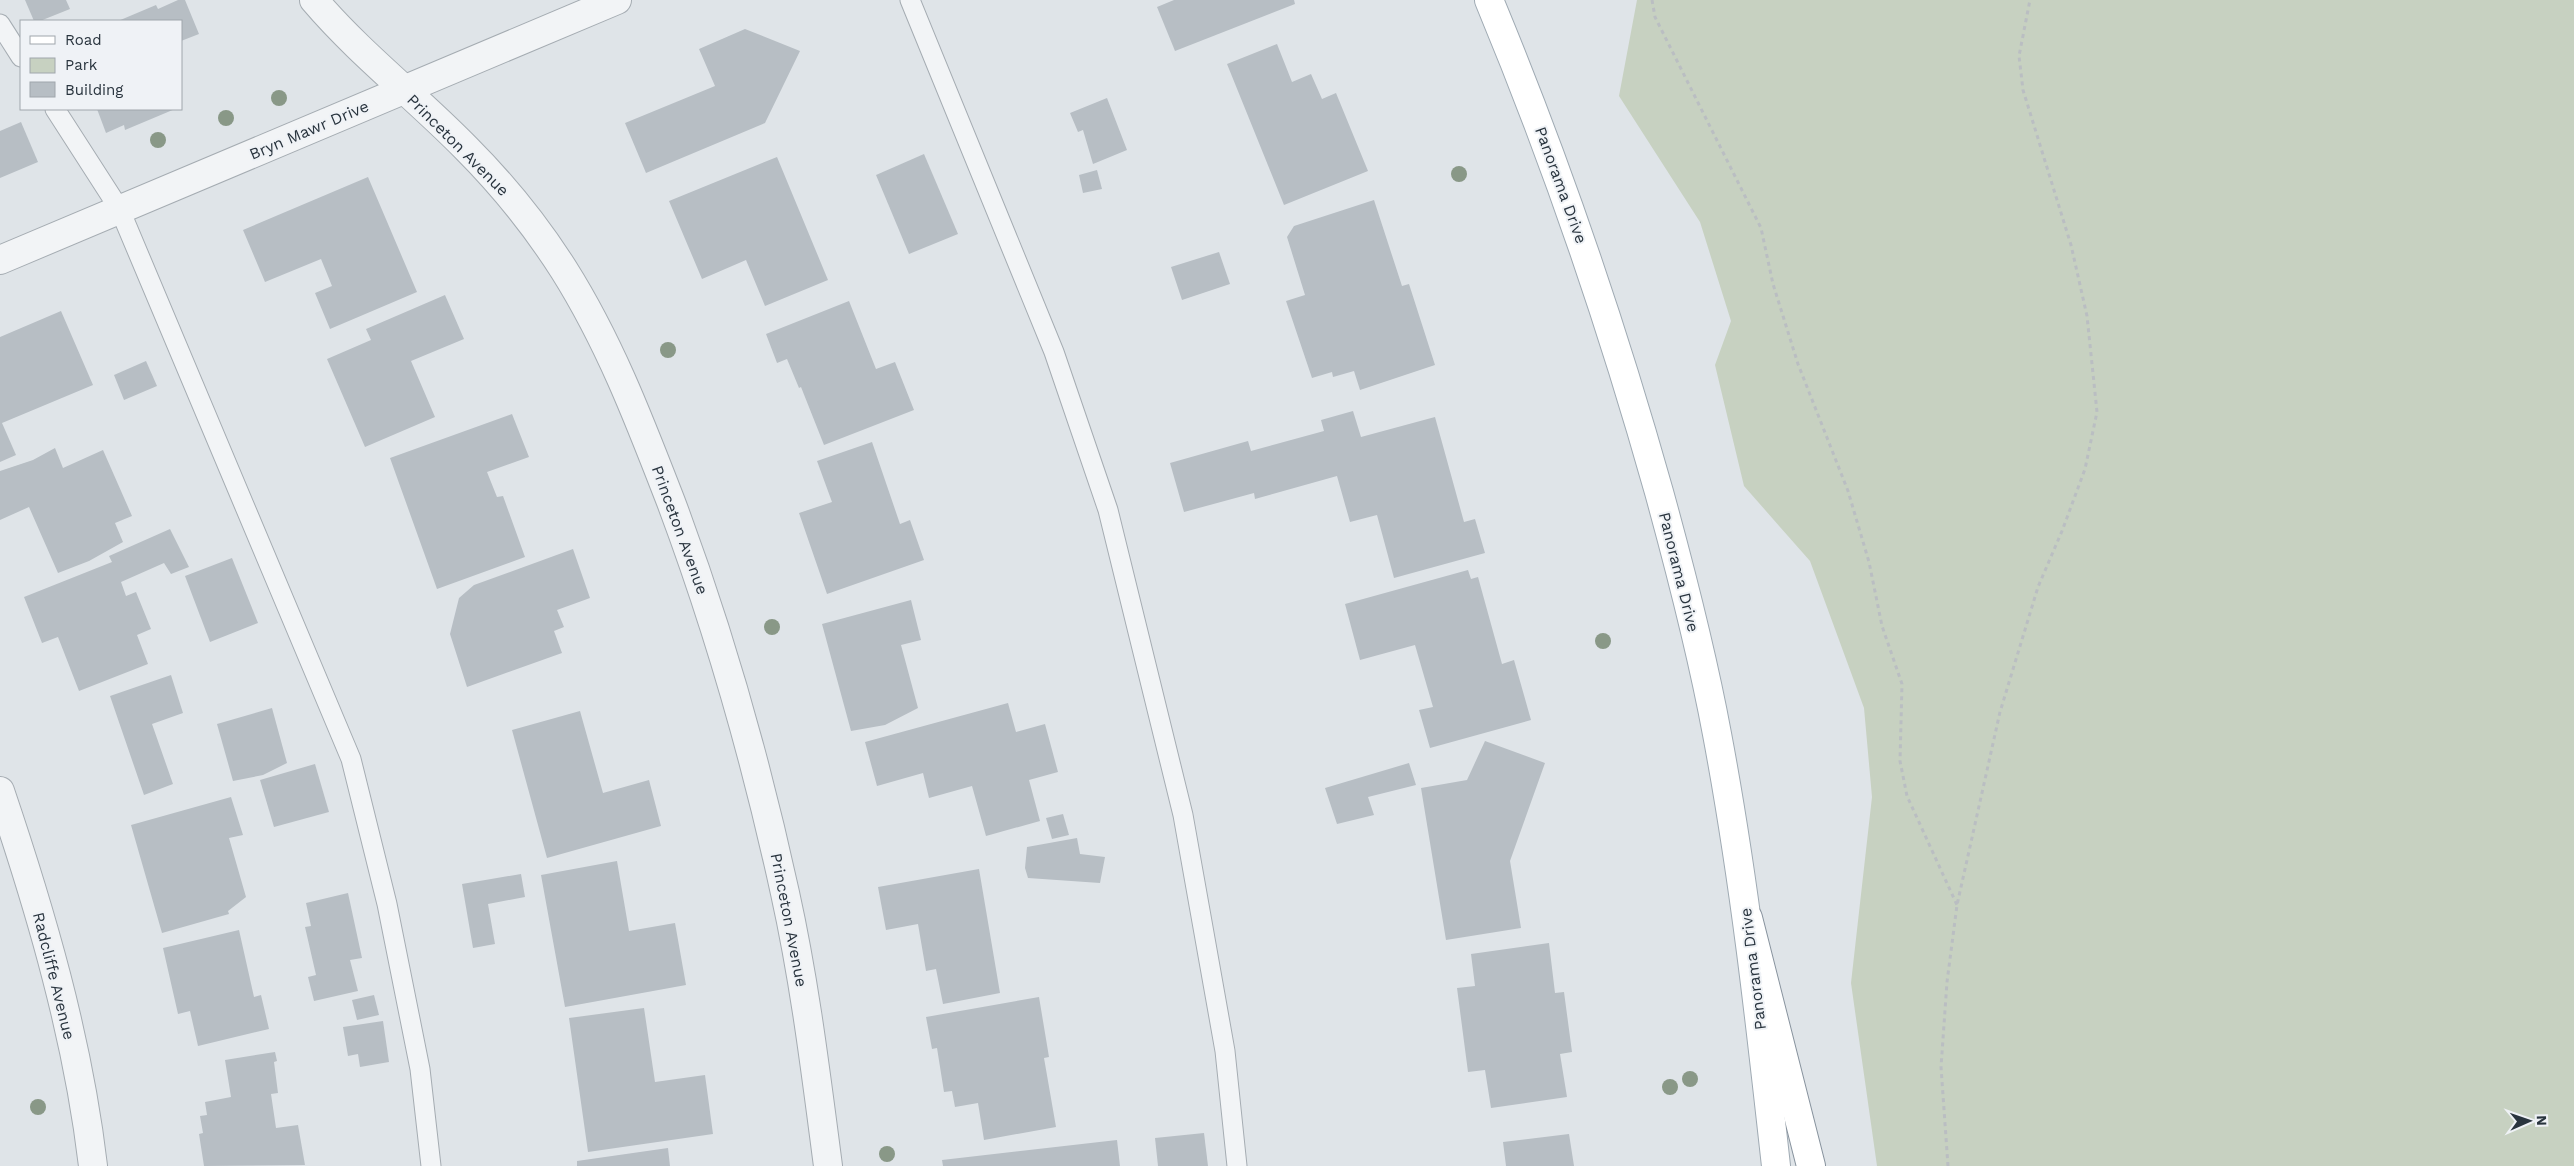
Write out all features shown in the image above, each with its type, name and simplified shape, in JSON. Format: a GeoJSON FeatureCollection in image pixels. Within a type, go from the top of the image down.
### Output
{"type":"FeatureCollection","features":[{"type":"Feature","properties":{"kind":"main road","name":"Panorama Drive"},"geometry":{"type":"LineString","coordinates":[[1489,0],[1582,241],[1629,387],[1679,567],[1717,732],[1748,918],[1776,1166]]}},
{"type":"Feature","properties":{"kind":"main road"},"geometry":{"type":"LineString","coordinates":[[1748,918],[1811,1166]]}},
{"type":"Feature","properties":{"kind":"street","name":"Princeton Avenue"},"geometry":{"type":"LineString","coordinates":[[314,0],[340,30],[466,147],[513,200],[563,269],[605,342],[630,395],[698,574],[741,710],[786,895],[812,1036],[828,1166]]}},
{"type":"Feature","properties":{"kind":"street","name":"Bryn Mawr Drive"},"geometry":{"type":"LineString","coordinates":[[0,260],[617,0]]}},
{"type":"Feature","properties":{"kind":"street","name":"Radcliffe Avenue"},"geometry":{"type":"LineString","coordinates":[[0,790],[29,876],[65,1011],[93,1166]]}},
{"type":"Feature","properties":{"kind":"lane"},"geometry":{"type":"LineString","coordinates":[[910,0],[1054,352],[1108,510],[1183,815],[1225,1051],[1237,1166]]}},
{"type":"Feature","properties":{"kind":"lane"},"geometry":{"type":"LineString","coordinates":[[0,24],[20,55]]}},
{"type":"Feature","properties":{"kind":"lane"},"geometry":{"type":"LineString","coordinates":[[56,110],[120,210],[352,759],[387,904],[418,1059],[431,1166]]}},
{"type":"Feature","properties":{"kind":"path"},"geometry":{"type":"LineString","coordinates":[[1652,0],[1655,17],[1761,228],[1773,284],[1798,364],[1848,491],[1869,562],[1882,626],[1902,684],[1900,761],[1907,796],[1958,905]]}},
{"type":"Feature","properties":{"kind":"path"},"geometry":{"type":"LineString","coordinates":[[1948,1166],[1941,1067],[1948,982],[1958,905],[2000,712],[2038,587],[2062,531],[2084,469],[2097,412],[2087,316],[2071,245],[2022,90],[2019,56],[2030,0]]}},
{"type":"Feature","properties":{"kind":"green space"},"geometry":{"type":"Polygon","coordinates":[[[1637,0],[2574,0],[2574,1166],[1877,1166],[1851,983],[1872,797],[1864,708],[1810,561],[1744,486],[1715,365],[1731,321],[1700,222],[1619,96],[1637,0]]]}},
{"type":"Feature","properties":{"kind":"building"},"geometry":{"type":"Polygon","coordinates":[[[25,0],[66,0],[70,9],[42,20],[34,20],[25,0]]]}},
{"type":"Feature","properties":{"kind":"building"},"geometry":{"type":"Polygon","coordinates":[[[178,0],[185,0],[199,34],[182,41],[182,20],[120,20],[156,5],[158,9],[178,0]]]}},
{"type":"Feature","properties":{"kind":"building"},"geometry":{"type":"Polygon","coordinates":[[[1174,0],[1294,0],[1295,4],[1175,51],[1157,7],[1174,0]]]}},
{"type":"Feature","properties":{"kind":"building"},"geometry":{"type":"Polygon","coordinates":[[[745,29],[800,51],[765,123],[646,173],[625,123],[715,86],[699,49],[745,29]]]}},
{"type":"Feature","properties":{"kind":"building"},"geometry":{"type":"Polygon","coordinates":[[[1277,44],[1292,82],[1311,74],[1322,99],[1336,93],[1368,171],[1284,205],[1227,64],[1277,44]]]}},
{"type":"Feature","properties":{"kind":"building"},"geometry":{"type":"Polygon","coordinates":[[[1107,98],[1127,150],[1093,164],[1083,130],[1078,132],[1070,113],[1107,98]]]}},
{"type":"Feature","properties":{"kind":"building"},"geometry":{"type":"Polygon","coordinates":[[[97,110],[173,110],[125,130],[124,125],[106,133],[97,110]]]}},
{"type":"Feature","properties":{"kind":"building"},"geometry":{"type":"Polygon","coordinates":[[[21,122],[38,162],[0,178],[0,131],[21,122]]]}},
{"type":"Feature","properties":{"kind":"building"},"geometry":{"type":"Polygon","coordinates":[[[924,154],[958,234],[909,254],[876,175],[924,154]]]}},
{"type":"Feature","properties":{"kind":"building"},"geometry":{"type":"Polygon","coordinates":[[[777,157],[828,280],[765,306],[746,260],[702,279],[669,201],[777,157]]]}},
{"type":"Feature","properties":{"kind":"building"},"geometry":{"type":"Polygon","coordinates":[[[1097,170],[1102,189],[1083,193],[1079,175],[1097,170]]]}},
{"type":"Feature","properties":{"kind":"building"},"geometry":{"type":"Polygon","coordinates":[[[368,177],[417,292],[330,329],[315,293],[332,286],[321,259],[265,282],[243,230],[368,177]]]}},
{"type":"Feature","properties":{"kind":"building"},"geometry":{"type":"Polygon","coordinates":[[[1374,200],[1402,286],[1409,284],[1435,365],[1360,390],[1354,371],[1333,377],[1332,372],[1312,378],[1286,301],[1305,295],[1287,237],[1294,226],[1374,200]]]}},
{"type":"Feature","properties":{"kind":"building"},"geometry":{"type":"Polygon","coordinates":[[[1219,252],[1230,284],[1182,300],[1171,267],[1219,252]]]}},
{"type":"Feature","properties":{"kind":"building"},"geometry":{"type":"Polygon","coordinates":[[[445,295],[464,339],[411,361],[435,417],[365,447],[327,359],[371,340],[366,329],[445,295]]]}},
{"type":"Feature","properties":{"kind":"building"},"geometry":{"type":"Polygon","coordinates":[[[849,301],[876,369],[895,362],[914,410],[824,445],[801,387],[799,388],[787,359],[777,363],[766,334],[849,301]]]}},
{"type":"Feature","properties":{"kind":"building"},"geometry":{"type":"Polygon","coordinates":[[[61,311],[93,385],[2,423],[16,455],[0,462],[0,337],[61,311]]]}},
{"type":"Feature","properties":{"kind":"building"},"geometry":{"type":"Polygon","coordinates":[[[146,361],[157,386],[124,400],[114,375],[146,361]]]}},
{"type":"Feature","properties":{"kind":"building"},"geometry":{"type":"Polygon","coordinates":[[[1353,411],[1361,437],[1435,417],[1464,522],[1475,519],[1485,553],[1394,578],[1377,515],[1350,522],[1337,476],[1255,499],[1254,493],[1184,512],[1170,463],[1248,441],[1251,451],[1324,431],[1321,420],[1353,411]]]}},
{"type":"Feature","properties":{"kind":"building"},"geometry":{"type":"Polygon","coordinates":[[[512,414],[529,457],[487,472],[497,497],[503,496],[525,557],[437,589],[390,458],[512,414]]]}},
{"type":"Feature","properties":{"kind":"building"},"geometry":{"type":"Polygon","coordinates":[[[872,442],[900,524],[910,520],[924,560],[827,594],[799,513],[832,502],[817,461],[872,442]]]}},
{"type":"Feature","properties":{"kind":"building"},"geometry":{"type":"Polygon","coordinates":[[[55,448],[63,468],[103,450],[132,516],[115,523],[123,542],[89,561],[58,573],[29,507],[0,520],[0,471],[33,460],[55,448]]]}},
{"type":"Feature","properties":{"kind":"building"},"geometry":{"type":"Polygon","coordinates":[[[170,529],[189,567],[171,574],[164,563],[121,582],[126,596],[136,592],[151,629],[137,635],[148,664],[79,691],[58,637],[42,643],[24,597],[112,562],[109,556],[170,529]]]}},
{"type":"Feature","properties":{"kind":"building"},"geometry":{"type":"Polygon","coordinates":[[[573,549],[590,598],[557,610],[564,627],[554,631],[562,653],[467,687],[450,634],[459,598],[474,585],[573,549]]]}},
{"type":"Feature","properties":{"kind":"building"},"geometry":{"type":"Polygon","coordinates":[[[232,558],[258,623],[210,642],[185,576],[232,558]]]}},
{"type":"Feature","properties":{"kind":"building"},"geometry":{"type":"Polygon","coordinates":[[[1468,570],[1471,579],[1478,577],[1502,664],[1514,660],[1531,720],[1430,748],[1419,710],[1433,707],[1415,645],[1360,660],[1345,604],[1468,570]]]}},
{"type":"Feature","properties":{"kind":"building"},"geometry":{"type":"Polygon","coordinates":[[[911,600],[921,640],[901,645],[918,708],[885,725],[851,731],[822,624],[911,600]]]}},
{"type":"Feature","properties":{"kind":"building"},"geometry":{"type":"Polygon","coordinates":[[[171,675],[183,713],[152,724],[173,784],[144,795],[110,696],[171,675]]]}},
{"type":"Feature","properties":{"kind":"building"},"geometry":{"type":"Polygon","coordinates":[[[1008,703],[1016,732],[1045,724],[1058,772],[1029,780],[1040,821],[986,836],[972,786],[929,798],[923,773],[877,786],[865,742],[1008,703]]]}},
{"type":"Feature","properties":{"kind":"building"},"geometry":{"type":"Polygon","coordinates":[[[272,708],[287,763],[263,775],[233,781],[217,724],[272,708]]]}},
{"type":"Feature","properties":{"kind":"building"},"geometry":{"type":"Polygon","coordinates":[[[580,711],[603,793],[649,780],[661,826],[547,858],[512,730],[580,711]]]}},
{"type":"Feature","properties":{"kind":"building"},"geometry":{"type":"Polygon","coordinates":[[[1485,741],[1545,763],[1510,861],[1521,928],[1446,940],[1421,788],[1467,780],[1485,741]]]}},
{"type":"Feature","properties":{"kind":"building"},"geometry":{"type":"Polygon","coordinates":[[[1409,763],[1416,785],[1368,797],[1374,815],[1337,824],[1325,788],[1409,763]]]}},
{"type":"Feature","properties":{"kind":"building"},"geometry":{"type":"Polygon","coordinates":[[[315,764],[329,812],[274,827],[260,780],[315,764]]]}},
{"type":"Feature","properties":{"kind":"building"},"geometry":{"type":"Polygon","coordinates":[[[231,797],[243,835],[229,838],[246,897],[228,911],[229,914],[162,933],[131,825],[231,797]]]}},
{"type":"Feature","properties":{"kind":"building"},"geometry":{"type":"Polygon","coordinates":[[[1063,814],[1069,835],[1052,839],[1046,818],[1063,814]]]}},
{"type":"Feature","properties":{"kind":"building"},"geometry":{"type":"Polygon","coordinates":[[[1077,838],[1080,854],[1105,857],[1100,883],[1028,878],[1025,868],[1027,847],[1077,838]]]}},
{"type":"Feature","properties":{"kind":"building"},"geometry":{"type":"Polygon","coordinates":[[[617,861],[629,931],[675,923],[686,985],[565,1007],[541,875],[617,861]]]}},
{"type":"Feature","properties":{"kind":"building"},"geometry":{"type":"Polygon","coordinates":[[[979,869],[1000,993],[943,1004],[936,969],[926,971],[918,924],[886,930],[878,887],[979,869]]]}},
{"type":"Feature","properties":{"kind":"building"},"geometry":{"type":"Polygon","coordinates":[[[521,874],[525,897],[488,904],[495,944],[473,948],[462,884],[521,874]]]}},
{"type":"Feature","properties":{"kind":"building"},"geometry":{"type":"Polygon","coordinates":[[[348,893],[362,958],[350,960],[358,991],[314,1001],[308,977],[316,975],[305,927],[311,926],[306,903],[348,893]]]}},
{"type":"Feature","properties":{"kind":"building"},"geometry":{"type":"Polygon","coordinates":[[[239,930],[254,997],[261,995],[269,1029],[198,1046],[190,1011],[178,1014],[163,948],[239,930]]]}},
{"type":"Feature","properties":{"kind":"building"},"geometry":{"type":"Polygon","coordinates":[[[1549,943],[1555,993],[1564,992],[1572,1052],[1560,1054],[1567,1097],[1491,1108],[1485,1070],[1468,1072],[1457,988],[1475,986],[1471,954],[1549,943]]]}},
{"type":"Feature","properties":{"kind":"building"},"geometry":{"type":"Polygon","coordinates":[[[374,995],[379,1015],[357,1020],[352,1000],[374,995]]]}},
{"type":"Feature","properties":{"kind":"building"},"geometry":{"type":"Polygon","coordinates":[[[1039,997],[1049,1057],[1044,1058],[1056,1127],[984,1140],[978,1103],[955,1107],[952,1091],[944,1092],[937,1048],[932,1049],[926,1017],[1039,997]]]}},
{"type":"Feature","properties":{"kind":"building"},"geometry":{"type":"Polygon","coordinates":[[[644,1008],[655,1082],[705,1075],[713,1134],[588,1152],[569,1018],[644,1008]]]}},
{"type":"Feature","properties":{"kind":"building"},"geometry":{"type":"Polygon","coordinates":[[[383,1021],[389,1062],[360,1067],[358,1054],[348,1056],[343,1027],[383,1021]]]}},
{"type":"Feature","properties":{"kind":"building"},"geometry":{"type":"Polygon","coordinates":[[[275,1052],[277,1061],[274,1062],[278,1093],[271,1094],[276,1128],[298,1125],[305,1165],[204,1166],[199,1134],[203,1133],[200,1116],[207,1115],[205,1102],[231,1097],[225,1060],[275,1052]]]}},
{"type":"Feature","properties":{"kind":"building"},"geometry":{"type":"Polygon","coordinates":[[[1204,1133],[1208,1166],[1158,1166],[1155,1138],[1204,1133]]]}},
{"type":"Feature","properties":{"kind":"building"},"geometry":{"type":"Polygon","coordinates":[[[1569,1134],[1574,1166],[1506,1166],[1503,1142],[1569,1134]]]}},
{"type":"Feature","properties":{"kind":"building"},"geometry":{"type":"Polygon","coordinates":[[[1117,1140],[1120,1166],[943,1166],[942,1160],[1117,1140]]]}},
{"type":"Feature","properties":{"kind":"building"},"geometry":{"type":"Polygon","coordinates":[[[668,1148],[670,1166],[577,1166],[577,1161],[668,1148]]]}}]}
